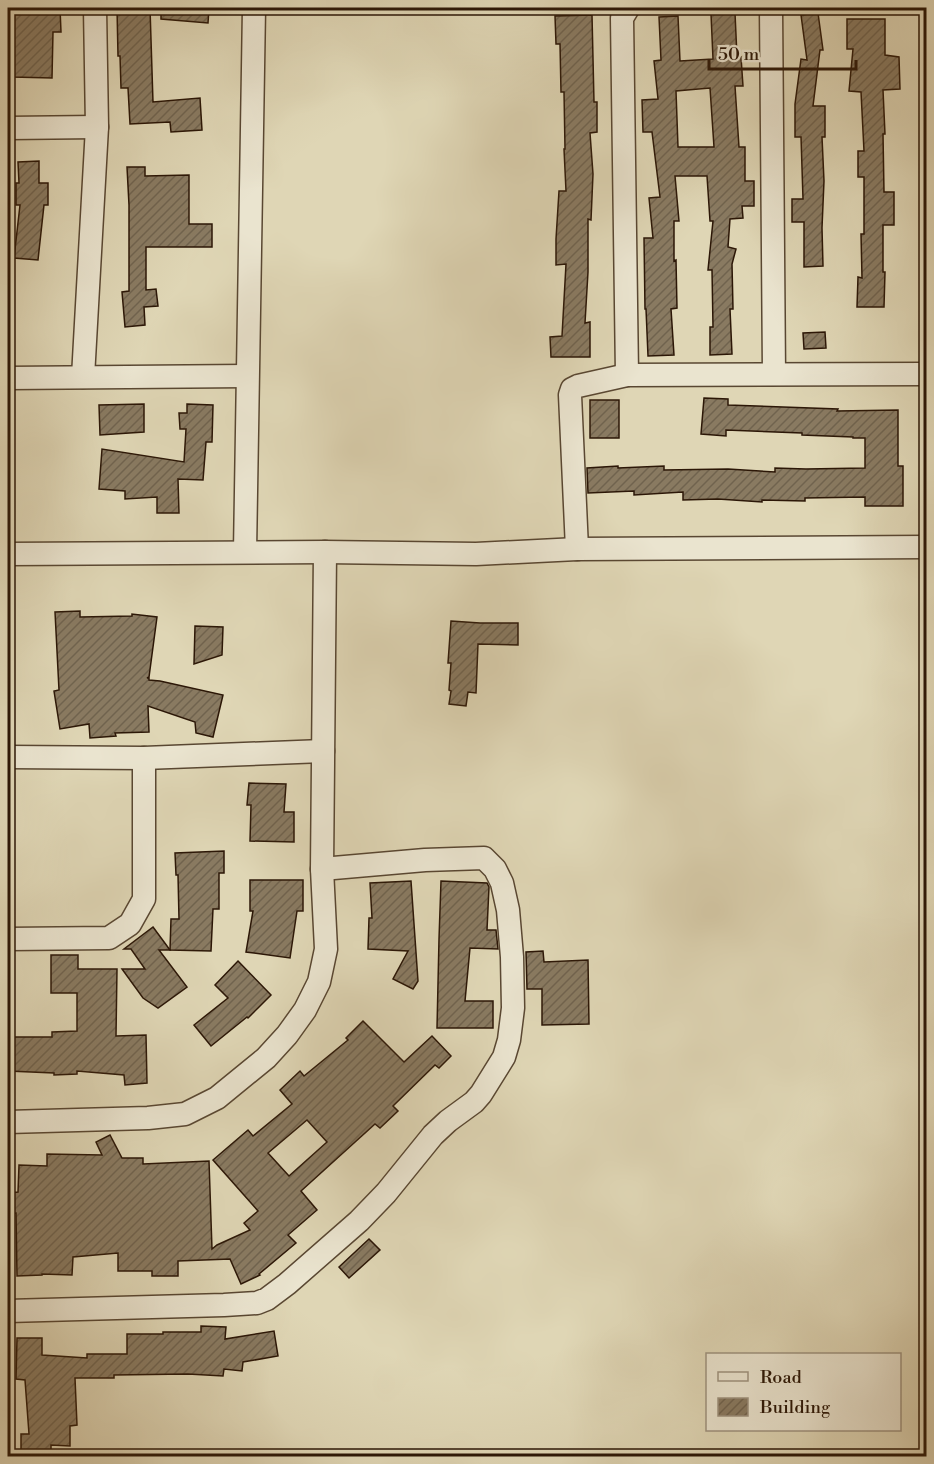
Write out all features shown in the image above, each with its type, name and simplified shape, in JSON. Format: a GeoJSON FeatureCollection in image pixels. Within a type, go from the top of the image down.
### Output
{"type":"FeatureCollection","features":[{"type":"Feature","properties":{"kind":"street"},"geometry":{"type":"LineString","coordinates":[[83,377],[97,127],[94,8]]}},
{"type":"Feature","properties":{"kind":"street"},"geometry":{"type":"LineString","coordinates":[[245,552],[254,8]]}},
{"type":"Feature","properties":{"kind":"street"},"geometry":{"type":"LineString","coordinates":[[627,375],[622,18],[628,8]]}},
{"type":"Feature","properties":{"kind":"street"},"geometry":{"type":"LineString","coordinates":[[771,8],[774,374]]}},
{"type":"Feature","properties":{"kind":"street"},"geometry":{"type":"LineString","coordinates":[[8,128],[97,127]]}},
{"type":"Feature","properties":{"kind":"street"},"geometry":{"type":"LineString","coordinates":[[577,549],[570,395],[572,389],[627,375],[927,374]]}},
{"type":"Feature","properties":{"kind":"street"},"geometry":{"type":"LineString","coordinates":[[8,378],[247,376]]}},
{"type":"Feature","properties":{"kind":"street"},"geometry":{"type":"LineString","coordinates":[[8,554],[325,552],[476,554],[577,549],[927,547]]}},
{"type":"Feature","properties":{"kind":"street"},"geometry":{"type":"LineString","coordinates":[[8,1122],[148,1118],[185,1114],[217,1098],[242,1079],[287,1035],[305,1010],[319,982],[326,949],[322,869],[325,552]]}},
{"type":"Feature","properties":{"kind":"street"},"geometry":{"type":"LineString","coordinates":[[8,757],[144,758],[323,751]]}},
{"type":"Feature","properties":{"kind":"street"},"geometry":{"type":"LineString","coordinates":[[8,939],[109,938],[130,924],[144,899],[144,758]]}},
{"type":"Feature","properties":{"kind":"street"},"geometry":{"type":"LineString","coordinates":[[8,1311],[224,1305],[262,1301],[286,1284],[359,1221],[386,1193],[433,1135],[481,1094],[504,1057],[509,1040],[513,1008],[508,910],[502,884],[495,869],[484,858],[425,860],[322,869]]}},
{"type":"Feature","properties":{"kind":"building"},"geometry":{"type":"Polygon","coordinates":[[[8,8],[60,8],[61,32],[53,32],[52,78],[12,77],[8,8]]]}},
{"type":"Feature","properties":{"kind":"building"},"geometry":{"type":"Polygon","coordinates":[[[117,8],[150,8],[153,102],[200,98],[202,130],[171,132],[170,122],[130,124],[128,88],[121,88],[117,8]]]}},
{"type":"Feature","properties":{"kind":"building"},"geometry":{"type":"Polygon","coordinates":[[[161,8],[209,8],[208,23],[161,19],[161,8]]]}},
{"type":"Feature","properties":{"kind":"building"},"geometry":{"type":"Polygon","coordinates":[[[735,13],[737,57],[741,57],[743,86],[735,86],[739,147],[745,147],[745,181],[754,181],[754,206],[742,206],[743,218],[730,219],[728,247],[736,249],[732,264],[733,309],[730,309],[732,354],[710,355],[710,327],[713,327],[712,270],[708,270],[713,221],[710,221],[707,176],[675,176],[679,221],[674,221],[677,308],[671,309],[674,355],[648,356],[644,238],[653,238],[649,198],[660,197],[652,132],[643,132],[642,100],[658,99],[654,61],[661,60],[659,17],[678,16],[680,61],[713,59],[711,14],[735,13]],[[710,88],[676,91],[678,147],[714,147],[710,88]]]}},
{"type":"Feature","properties":{"kind":"building"},"geometry":{"type":"Polygon","coordinates":[[[818,13],[823,50],[820,50],[813,106],[825,106],[825,137],[822,137],[823,266],[804,267],[804,222],[792,222],[792,199],[803,199],[801,137],[795,137],[795,104],[801,59],[807,60],[801,15],[818,13]]]}},
{"type":"Feature","properties":{"kind":"building"},"geometry":{"type":"Polygon","coordinates":[[[592,15],[597,132],[590,133],[593,174],[591,220],[588,219],[585,323],[590,322],[590,357],[551,357],[550,337],[562,336],[566,264],[556,265],[559,191],[566,191],[564,92],[561,92],[560,44],[556,44],[555,16],[592,15]]]}},
{"type":"Feature","properties":{"kind":"building"},"geometry":{"type":"Polygon","coordinates":[[[847,19],[885,19],[885,55],[899,57],[900,89],[883,90],[884,192],[894,192],[894,225],[883,225],[884,307],[857,307],[858,277],[862,278],[861,234],[864,234],[864,177],[858,177],[858,151],[864,151],[861,92],[849,91],[853,49],[847,49],[847,19]]]}},
{"type":"Feature","properties":{"kind":"building"},"geometry":{"type":"Polygon","coordinates":[[[39,161],[39,183],[48,183],[48,205],[44,205],[38,260],[14,258],[20,205],[16,205],[16,183],[19,183],[18,162],[39,161]]]}},
{"type":"Feature","properties":{"kind":"building"},"geometry":{"type":"Polygon","coordinates":[[[127,167],[145,167],[145,176],[189,175],[189,224],[212,224],[212,247],[146,247],[146,290],[156,289],[158,306],[144,307],[145,325],[125,327],[122,292],[129,291],[127,167]]]}},
{"type":"Feature","properties":{"kind":"building"},"geometry":{"type":"Polygon","coordinates":[[[825,332],[826,348],[804,349],[803,333],[825,332]]]}},
{"type":"Feature","properties":{"kind":"building"},"geometry":{"type":"Polygon","coordinates":[[[704,398],[728,399],[728,405],[838,409],[837,411],[898,410],[898,466],[903,466],[903,506],[865,506],[865,497],[805,498],[805,501],[762,500],[762,502],[718,499],[683,500],[683,492],[634,495],[634,491],[588,493],[587,468],[664,466],[664,470],[728,469],[775,472],[775,468],[865,468],[865,438],[726,430],[726,436],[701,434],[704,398]]]}},
{"type":"Feature","properties":{"kind":"building"},"geometry":{"type":"Polygon","coordinates":[[[590,400],[619,400],[619,438],[590,438],[590,400]]]}},
{"type":"Feature","properties":{"kind":"building"},"geometry":{"type":"Polygon","coordinates":[[[144,404],[144,432],[100,435],[99,405],[144,404]]]}},
{"type":"Feature","properties":{"kind":"building"},"geometry":{"type":"Polygon","coordinates":[[[187,404],[213,405],[212,442],[206,442],[203,480],[178,479],[179,513],[157,513],[157,497],[125,499],[125,491],[99,489],[102,449],[184,462],[186,429],[180,429],[179,413],[187,413],[187,404]]]}},
{"type":"Feature","properties":{"kind":"building"},"geometry":{"type":"Polygon","coordinates":[[[80,611],[80,617],[132,616],[132,614],[157,617],[149,677],[147,678],[223,695],[213,737],[196,733],[195,722],[148,706],[149,732],[115,733],[116,736],[90,738],[89,724],[60,729],[54,691],[59,690],[55,612],[80,611]]]}},
{"type":"Feature","properties":{"kind":"building"},"geometry":{"type":"Polygon","coordinates":[[[451,621],[518,623],[518,645],[478,644],[476,693],[468,692],[466,706],[449,704],[451,663],[448,663],[451,621]]]}},
{"type":"Feature","properties":{"kind":"building"},"geometry":{"type":"Polygon","coordinates":[[[195,626],[223,627],[222,655],[194,664],[195,626]]]}},
{"type":"Feature","properties":{"kind":"building"},"geometry":{"type":"Polygon","coordinates":[[[249,783],[286,784],[284,812],[294,812],[294,842],[250,841],[251,805],[247,805],[249,783]]]}},
{"type":"Feature","properties":{"kind":"building"},"geometry":{"type":"Polygon","coordinates":[[[224,851],[224,873],[219,873],[219,909],[213,909],[211,951],[170,950],[171,919],[179,919],[175,853],[224,851]]]}},
{"type":"Feature","properties":{"kind":"building"},"geometry":{"type":"Polygon","coordinates":[[[250,880],[303,880],[303,911],[297,911],[290,958],[246,952],[253,911],[250,911],[250,880]]]}},
{"type":"Feature","properties":{"kind":"building"},"geometry":{"type":"Polygon","coordinates":[[[411,881],[418,981],[413,989],[393,979],[408,951],[368,949],[369,918],[372,918],[370,883],[411,881]]]}},
{"type":"Feature","properties":{"kind":"building"},"geometry":{"type":"Polygon","coordinates":[[[441,881],[487,883],[489,887],[487,930],[496,930],[498,949],[470,948],[465,1001],[493,1001],[493,1028],[437,1028],[441,881]]]}},
{"type":"Feature","properties":{"kind":"building"},"geometry":{"type":"Polygon","coordinates":[[[153,927],[170,950],[159,950],[187,987],[158,1008],[143,998],[122,969],[145,969],[131,949],[124,949],[153,927]]]}},
{"type":"Feature","properties":{"kind":"building"},"geometry":{"type":"Polygon","coordinates":[[[543,951],[544,962],[588,960],[589,1024],[542,1025],[542,989],[527,989],[526,952],[543,951]]]}},
{"type":"Feature","properties":{"kind":"building"},"geometry":{"type":"Polygon","coordinates":[[[51,955],[78,955],[78,969],[117,969],[116,1036],[146,1035],[147,1083],[125,1085],[124,1075],[77,1071],[77,1074],[54,1075],[54,1073],[8,1071],[8,1037],[52,1037],[52,1032],[77,1031],[77,993],[51,993],[51,955]]]}},
{"type":"Feature","properties":{"kind":"building"},"geometry":{"type":"Polygon","coordinates":[[[238,961],[271,995],[248,1018],[211,1046],[194,1025],[228,998],[215,985],[238,961]]]}},
{"type":"Feature","properties":{"kind":"building"},"geometry":{"type":"Polygon","coordinates":[[[363,1021],[404,1062],[432,1036],[451,1056],[439,1068],[435,1065],[393,1106],[398,1111],[380,1128],[375,1124],[301,1191],[317,1210],[288,1235],[296,1243],[260,1275],[241,1284],[230,1259],[178,1261],[178,1276],[152,1276],[152,1271],[118,1271],[118,1253],[73,1257],[72,1275],[17,1276],[16,1213],[9,1214],[8,1193],[18,1192],[19,1165],[47,1166],[47,1154],[102,1155],[96,1142],[110,1135],[122,1158],[143,1158],[143,1164],[209,1161],[212,1249],[250,1230],[244,1223],[258,1211],[213,1160],[248,1130],[253,1136],[292,1104],[280,1090],[300,1071],[304,1076],[348,1040],[346,1038],[363,1021]],[[307,1120],[268,1153],[289,1176],[327,1142],[307,1120]]]}},
{"type":"Feature","properties":{"kind":"building"},"geometry":{"type":"Polygon","coordinates":[[[369,1239],[380,1250],[349,1278],[339,1267],[369,1239]]]}},
{"type":"Feature","properties":{"kind":"building"},"geometry":{"type":"Polygon","coordinates":[[[201,1326],[226,1327],[225,1339],[274,1331],[278,1356],[243,1362],[242,1371],[224,1369],[223,1376],[114,1375],[114,1378],[75,1378],[77,1425],[70,1426],[70,1446],[51,1445],[51,1456],[21,1456],[21,1434],[29,1434],[25,1380],[16,1379],[17,1338],[42,1338],[42,1355],[87,1358],[87,1354],[127,1354],[127,1334],[201,1332],[201,1326]]]}}]}
